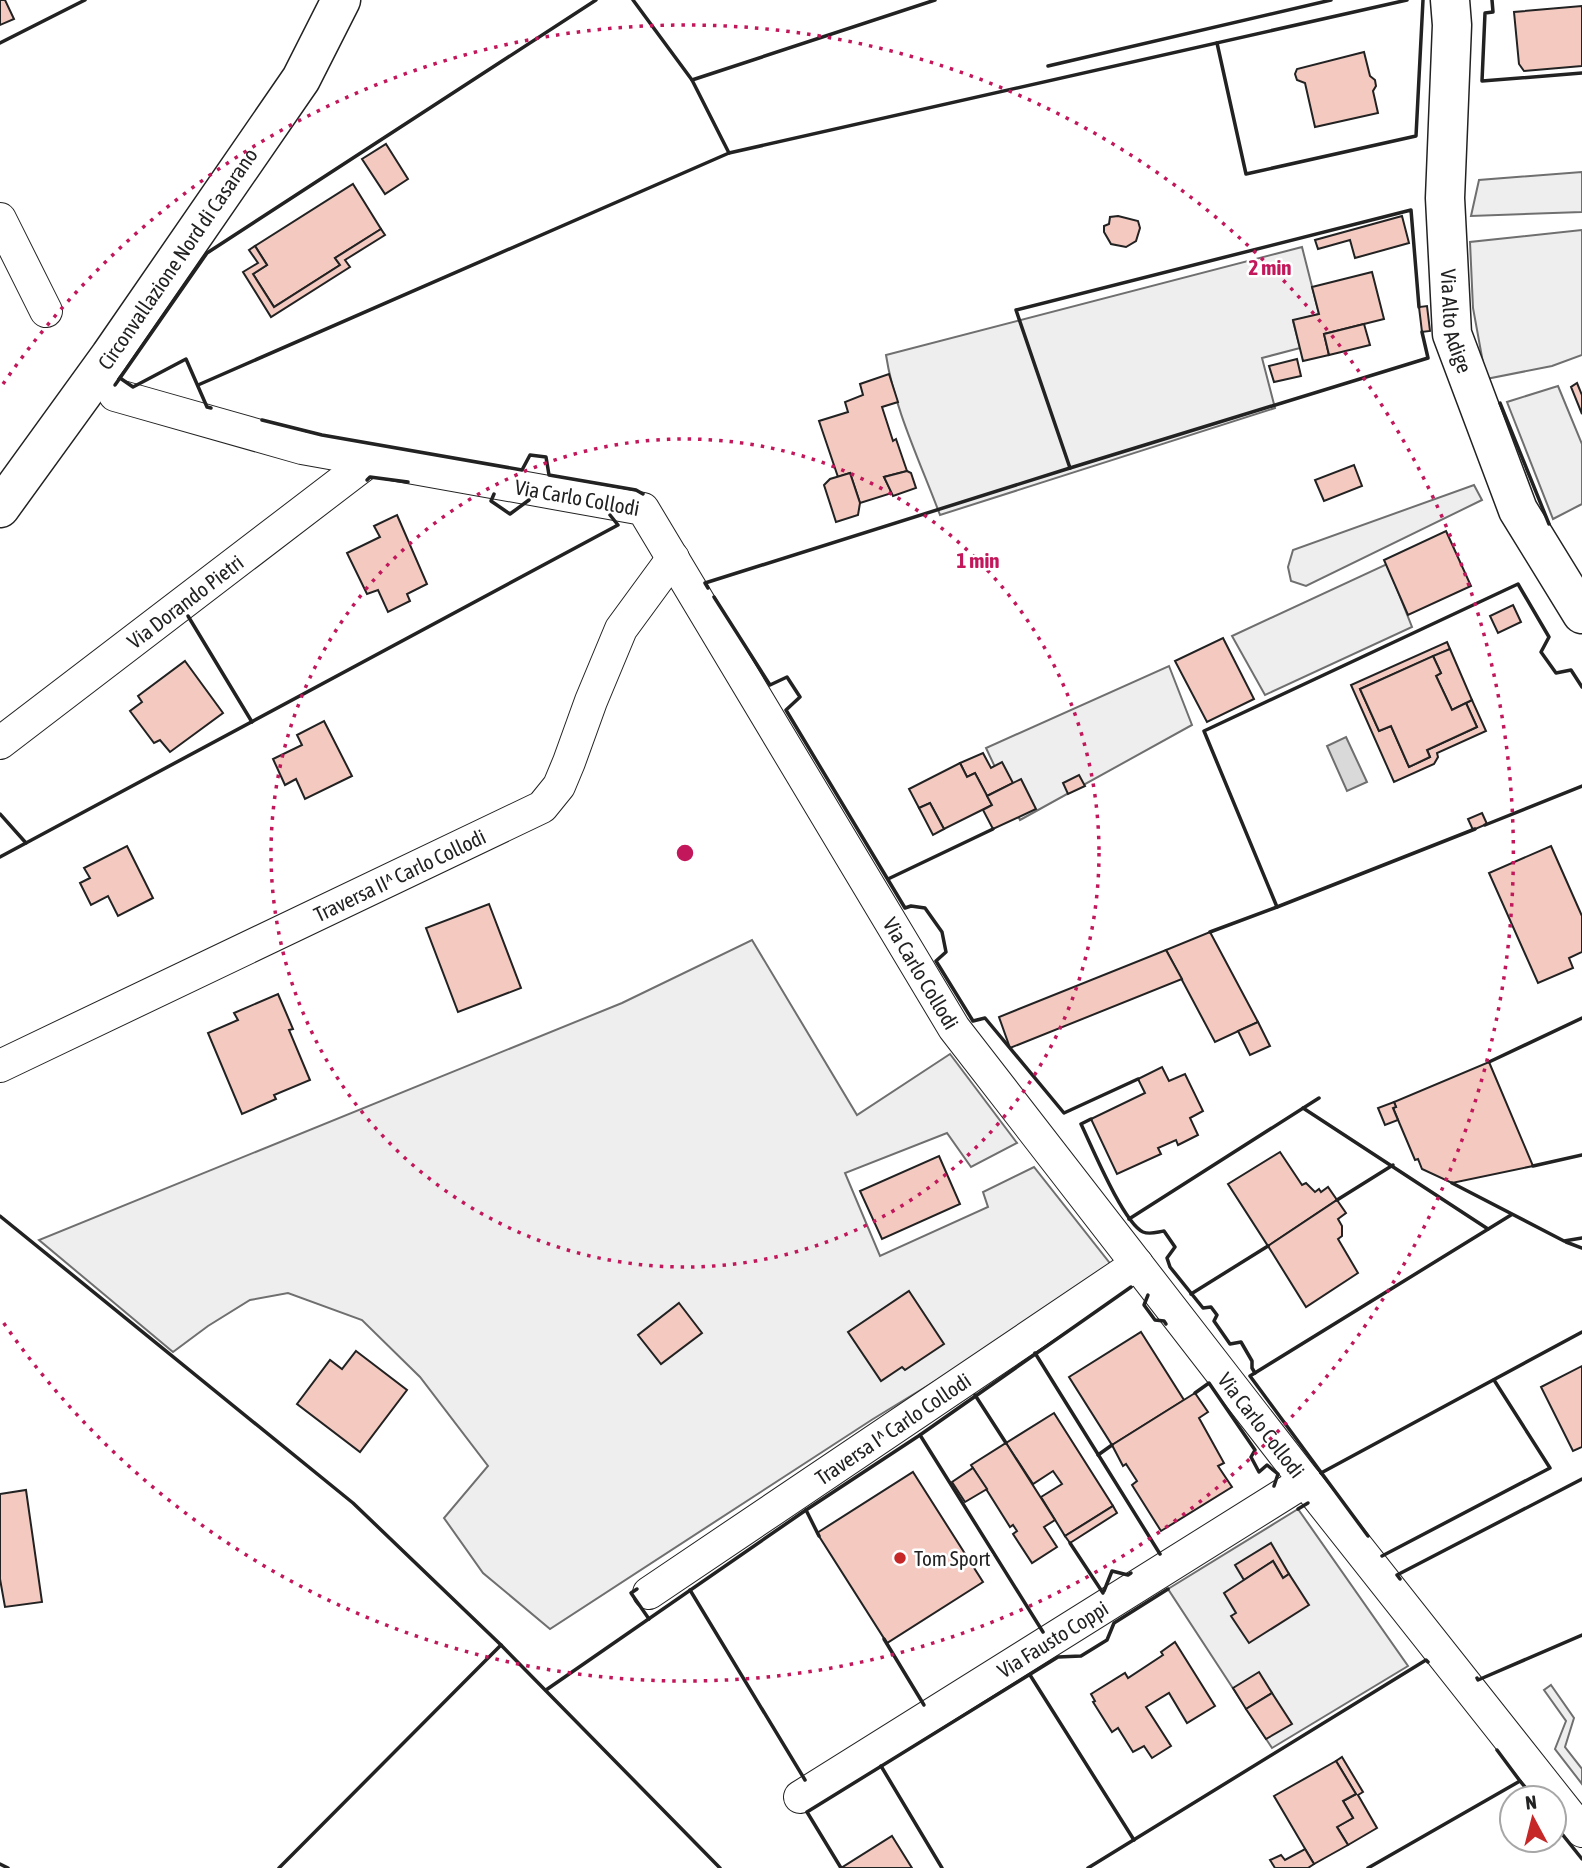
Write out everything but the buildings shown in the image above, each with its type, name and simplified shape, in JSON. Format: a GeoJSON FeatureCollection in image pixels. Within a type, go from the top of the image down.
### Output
{"type":"FeatureCollection","features":[{"type":"Feature","properties":{"kind":"street","name":"Circonvallazione Nord di Casarano"},"geometry":{"type":"LineString","coordinates":[[0,508],[110,356],[301,79],[341,0]]}},
{"type":"Feature","properties":{"kind":"street","name":"Via Alto Adige"},"geometry":{"type":"LineString","coordinates":[[1450,0],[1452,25],[1445,198],[1452,334],[1518,510],[1582,614]]}},
{"type":"Feature","properties":{"kind":"street"},"geometry":{"type":"LineString","coordinates":[[0,219],[46,311]]}},
{"type":"Feature","properties":{"kind":"street","name":"Via Carlo Collodi"},"geometry":{"type":"LineString","coordinates":[[115,395],[302,448],[643,509],[954,1028],[1305,1481],[1582,1831]]}},
{"type":"Feature","properties":{"kind":"street","name":"Via Dorando Pietri"},"geometry":{"type":"LineString","coordinates":[[0,743],[370,460]]}},
{"type":"Feature","properties":{"kind":"street","name":"Traversa II^ Carlo Collodi"},"geometry":{"type":"LineString","coordinates":[[0,1066],[542,807],[559,786],[621,629],[673,558]]}},
{"type":"Feature","properties":{"kind":"street","name":"Traversa I^ Carlo Collodi"},"geometry":{"type":"LineString","coordinates":[[649,1593],[1137,1264]]}},
{"type":"Feature","properties":{"kind":"street","name":"Via Fausto Coppi"},"geometry":{"type":"LineString","coordinates":[[800,1797],[1305,1481]]}},
{"type":"Feature","properties":{"kind":"shaded area"},"geometry":{"type":"Polygon","coordinates":[[[1582,172],[1582,212],[1471,216],[1479,180],[1582,172]]]}},
{"type":"Feature","properties":{"kind":"shaded area"},"geometry":{"type":"Polygon","coordinates":[[[1582,230],[1582,355],[1552,366],[1486,379],[1473,308],[1470,242],[1582,230]]]}},
{"type":"Feature","properties":{"kind":"shaded area"},"geometry":{"type":"Polygon","coordinates":[[[1302,247],[1319,314],[1293,321],[1300,348],[1262,358],[1275,408],[940,515],[895,395],[886,355],[1302,247]]]}},
{"type":"Feature","properties":{"kind":"shaded area"},"geometry":{"type":"Polygon","coordinates":[[[1558,386],[1582,444],[1582,504],[1553,519],[1507,402],[1558,386]]]}},
{"type":"Feature","properties":{"kind":"shaded area"},"geometry":{"type":"Polygon","coordinates":[[[1474,485],[1482,500],[1306,586],[1291,581],[1288,567],[1293,550],[1474,485]]]}},
{"type":"Feature","properties":{"kind":"shaded area"},"geometry":{"type":"Polygon","coordinates":[[[1387,564],[1412,627],[1265,695],[1232,636],[1387,564]]]}},
{"type":"Feature","properties":{"kind":"shaded area"},"geometry":{"type":"Polygon","coordinates":[[[1169,666],[1192,725],[1020,820],[986,748],[1169,666]]]}},
{"type":"Feature","properties":{"kind":"shaded area"},"geometry":{"type":"Polygon","coordinates":[[[1346,737],[1367,782],[1347,791],[1327,746],[1346,737]]]}},
{"type":"Feature","properties":{"kind":"shaded area"},"geometry":{"type":"Polygon","coordinates":[[[752,940],[857,1115],[950,1054],[1017,1143],[971,1167],[947,1133],[845,1173],[880,1256],[988,1207],[983,1192],[1034,1167],[1116,1271],[873,1419],[550,1629],[483,1573],[444,1518],[488,1466],[420,1377],[362,1320],[288,1293],[250,1300],[173,1352],[39,1240],[622,1003],[752,940]]]}},
{"type":"Feature","properties":{"kind":"shaded area"},"geometry":{"type":"Polygon","coordinates":[[[1298,1509],[1408,1666],[1272,1748],[1168,1589],[1298,1509]]]}},
{"type":"Feature","properties":{"kind":"shaded area"},"geometry":{"type":"Polygon","coordinates":[[[1551,1685],[1574,1718],[1565,1747],[1582,1769],[1582,1784],[1555,1749],[1566,1721],[1544,1690],[1551,1685]]]}},
{"type":"Feature","properties":{"kind":"wall"},"geometry":{"type":"LineString","coordinates":[[0,43],[85,0]]}},
{"type":"Feature","properties":{"kind":"wall"},"geometry":{"type":"LineString","coordinates":[[120,378],[207,253],[596,0]]}},
{"type":"Feature","properties":{"kind":"wall"},"geometry":{"type":"LineString","coordinates":[[633,0],[692,80]]}},
{"type":"Feature","properties":{"kind":"wall"},"geometry":{"type":"LineString","coordinates":[[729,153],[692,80],[935,0]]}},
{"type":"Feature","properties":{"kind":"wall"},"geometry":{"type":"LineString","coordinates":[[1048,66],[1331,0]]}},
{"type":"Feature","properties":{"kind":"wall"},"geometry":{"type":"LineString","coordinates":[[198,385],[729,153],[1407,0]]}},
{"type":"Feature","properties":{"kind":"wall"},"geometry":{"type":"LineString","coordinates":[[1217,43],[1246,174],[1416,136],[1423,0]]}},
{"type":"Feature","properties":{"kind":"wall"},"geometry":{"type":"LineString","coordinates":[[1492,0],[1493,12],[1485,13],[1482,81],[1582,73]]}},
{"type":"Feature","properties":{"kind":"wall"},"geometry":{"type":"LineString","coordinates":[[1419,307],[1411,210],[1016,310],[1070,468],[1428,358],[1422,332]]}},
{"type":"Feature","properties":{"kind":"wall"},"geometry":{"type":"LineString","coordinates":[[115,385],[120,378],[133,387],[186,359],[207,407],[211,408]]}},
{"type":"Feature","properties":{"kind":"wall"},"geometry":{"type":"LineString","coordinates":[[1500,403],[1549,524]]}},
{"type":"Feature","properties":{"kind":"wall"},"geometry":{"type":"LineString","coordinates":[[262,420],[322,435],[522,470],[530,455],[546,457],[549,475],[636,490],[643,494]]}},
{"type":"Feature","properties":{"kind":"wall"},"geometry":{"type":"LineString","coordinates":[[708,588],[705,583],[1070,468]]}},
{"type":"Feature","properties":{"kind":"wall"},"geometry":{"type":"LineString","coordinates":[[367,480],[370,477],[408,482]]}},
{"type":"Feature","properties":{"kind":"wall"},"geometry":{"type":"LineString","coordinates":[[494,494],[491,501],[510,514],[529,500]]}},
{"type":"Feature","properties":{"kind":"wall"},"geometry":{"type":"LineString","coordinates":[[26,843],[618,525],[610,515]]}},
{"type":"Feature","properties":{"kind":"wall"},"geometry":{"type":"LineString","coordinates":[[1475,829],[1277,907],[1204,731],[1518,584],[1549,637],[1541,652],[1556,673],[1571,670],[1582,687]]}},
{"type":"Feature","properties":{"kind":"wall"},"geometry":{"type":"LineString","coordinates":[[714,597],[770,685],[787,677],[800,697],[786,710],[905,908],[925,908],[942,932],[946,952],[936,961],[973,1021],[985,1018],[1064,1113],[1138,1079]]}},
{"type":"Feature","properties":{"kind":"wall"},"geometry":{"type":"LineString","coordinates":[[188,616],[252,722]]}},
{"type":"Feature","properties":{"kind":"wall"},"geometry":{"type":"LineString","coordinates":[[1485,825],[1582,786]]}},
{"type":"Feature","properties":{"kind":"wall"},"geometry":{"type":"LineString","coordinates":[[0,814],[26,843],[0,857]]}},
{"type":"Feature","properties":{"kind":"wall"},"geometry":{"type":"LineString","coordinates":[[888,879],[993,829]]}},
{"type":"Feature","properties":{"kind":"wall"},"geometry":{"type":"LineString","coordinates":[[1210,932],[1277,907]]}},
{"type":"Feature","properties":{"kind":"wall"},"geometry":{"type":"LineString","coordinates":[[1489,1062],[1582,1018]]}},
{"type":"Feature","properties":{"kind":"wall"},"geometry":{"type":"LineString","coordinates":[[1129,1219],[1319,1098]]}},
{"type":"Feature","properties":{"kind":"wall"},"geometry":{"type":"LineString","coordinates":[[1303,1108],[1488,1229]]}},
{"type":"Feature","properties":{"kind":"wall"},"geometry":{"type":"LineString","coordinates":[[1091,1119],[1081,1124],[1126,1214],[1143,1232],[1164,1231],[1175,1247],[1167,1258],[1170,1267],[1203,1308],[1211,1307],[1217,1315],[1214,1321],[1230,1344],[1241,1342],[1252,1361],[1255,1373]]}},
{"type":"Feature","properties":{"kind":"wall"},"geometry":{"type":"LineString","coordinates":[[1533,1166],[1582,1155]]}},
{"type":"Feature","properties":{"kind":"wall"},"geometry":{"type":"LineString","coordinates":[[1337,1200],[1393,1165]]}},
{"type":"Feature","properties":{"kind":"wall"},"geometry":{"type":"LineString","coordinates":[[1452,1183],[1564,1241],[1582,1238]]}},
{"type":"Feature","properties":{"kind":"wall"},"geometry":{"type":"LineString","coordinates":[[1368,1536],[1250,1376],[1511,1215]]}},
{"type":"Feature","properties":{"kind":"wall"},"geometry":{"type":"LineString","coordinates":[[0,1216],[353,1503],[501,1645],[720,1868]]}},
{"type":"Feature","properties":{"kind":"wall"},"geometry":{"type":"LineString","coordinates":[[1566,1242],[1582,1248]]}},
{"type":"Feature","properties":{"kind":"wall"},"geometry":{"type":"LineString","coordinates":[[1191,1294],[1268,1246]]}},
{"type":"Feature","properties":{"kind":"wall"},"geometry":{"type":"LineString","coordinates":[[819,1536],[806,1510],[920,1435],[1131,1287]]}},
{"type":"Feature","properties":{"kind":"wall"},"geometry":{"type":"LineString","coordinates":[[1148,1295],[1144,1305],[1155,1320],[1164,1321],[1166,1324]]}},
{"type":"Feature","properties":{"kind":"wall"},"geometry":{"type":"LineString","coordinates":[[1321,1473],[1582,1332]]}},
{"type":"Feature","properties":{"kind":"wall"},"geometry":{"type":"LineString","coordinates":[[1035,1353],[1160,1554]]}},
{"type":"Feature","properties":{"kind":"wall"},"geometry":{"type":"LineString","coordinates":[[1382,1556],[1550,1468],[1494,1380]]}},
{"type":"Feature","properties":{"kind":"wall"},"geometry":{"type":"LineString","coordinates":[[1195,1393],[1209,1383],[1255,1450],[1251,1457],[1259,1472],[1267,1465],[1278,1474],[1274,1486]]}},
{"type":"Feature","properties":{"kind":"wall"},"geometry":{"type":"LineString","coordinates":[[975,1395],[1006,1443]]}},
{"type":"Feature","properties":{"kind":"wall"},"geometry":{"type":"LineString","coordinates":[[920,1435],[1043,1632]]}},
{"type":"Feature","properties":{"kind":"wall"},"geometry":{"type":"LineString","coordinates":[[1098,1455],[1112,1445]]}},
{"type":"Feature","properties":{"kind":"wall"},"geometry":{"type":"LineString","coordinates":[[1400,1579],[1397,1575],[1582,1479]]}},
{"type":"Feature","properties":{"kind":"wall"},"geometry":{"type":"LineString","coordinates":[[1298,1509],[1308,1503]]}},
{"type":"Feature","properties":{"kind":"wall"},"geometry":{"type":"LineString","coordinates":[[546,1690],[806,1510]]}},
{"type":"Feature","properties":{"kind":"wall"},"geometry":{"type":"LineString","coordinates":[[1070,1543],[1103,1593]]}},
{"type":"Feature","properties":{"kind":"wall"},"geometry":{"type":"LineString","coordinates":[[1104,1591],[1112,1571],[1128,1575],[1131,1573]]}},
{"type":"Feature","properties":{"kind":"wall"},"geometry":{"type":"LineString","coordinates":[[637,1589],[631,1593],[649,1619]]}},
{"type":"Feature","properties":{"kind":"wall"},"geometry":{"type":"LineString","coordinates":[[841,1868],[807,1812],[1058,1657],[1081,1656],[1107,1640],[1114,1623],[1168,1589]]}},
{"type":"Feature","properties":{"kind":"wall"},"geometry":{"type":"LineString","coordinates":[[690,1590],[805,1780]]}},
{"type":"Feature","properties":{"kind":"wall"},"geometry":{"type":"LineString","coordinates":[[1477,1678],[1478,1680],[1582,1635]]}},
{"type":"Feature","properties":{"kind":"wall"},"geometry":{"type":"LineString","coordinates":[[884,1639],[924,1705]]}},
{"type":"Feature","properties":{"kind":"wall"},"geometry":{"type":"LineString","coordinates":[[279,1868],[501,1645]]}},
{"type":"Feature","properties":{"kind":"wall"},"geometry":{"type":"LineString","coordinates":[[1088,1868],[1426,1660],[1428,1662]]}},
{"type":"Feature","properties":{"kind":"wall"},"geometry":{"type":"LineString","coordinates":[[1030,1675],[1134,1840]]}},
{"type":"Feature","properties":{"kind":"wall"},"geometry":{"type":"LineString","coordinates":[[1497,1750],[1520,1781]]}},
{"type":"Feature","properties":{"kind":"wall"},"geometry":{"type":"LineString","coordinates":[[881,1766],[942,1868]]}},
{"type":"Feature","properties":{"kind":"wall"},"geometry":{"type":"LineString","coordinates":[[1515,1784],[1520,1781],[1522,1784]]}},
{"type":"Feature","properties":{"kind":"wall"},"geometry":{"type":"LineString","coordinates":[[1368,1868],[1498,1794]]}},
{"type":"Feature","properties":{"kind":"wall"},"geometry":{"type":"LineString","coordinates":[[1568,1842],[1582,1859]]}},
{"type":"Feature","properties":{"kind":"wall"},"geometry":{"type":"LineString","coordinates":[[0,1864],[8,1868]]}},
{"type":"Feature","properties":{"kind":"place","name":"Tom Sport"},"geometry":{"type":"Point","coordinates":[900,1558]}}]}
